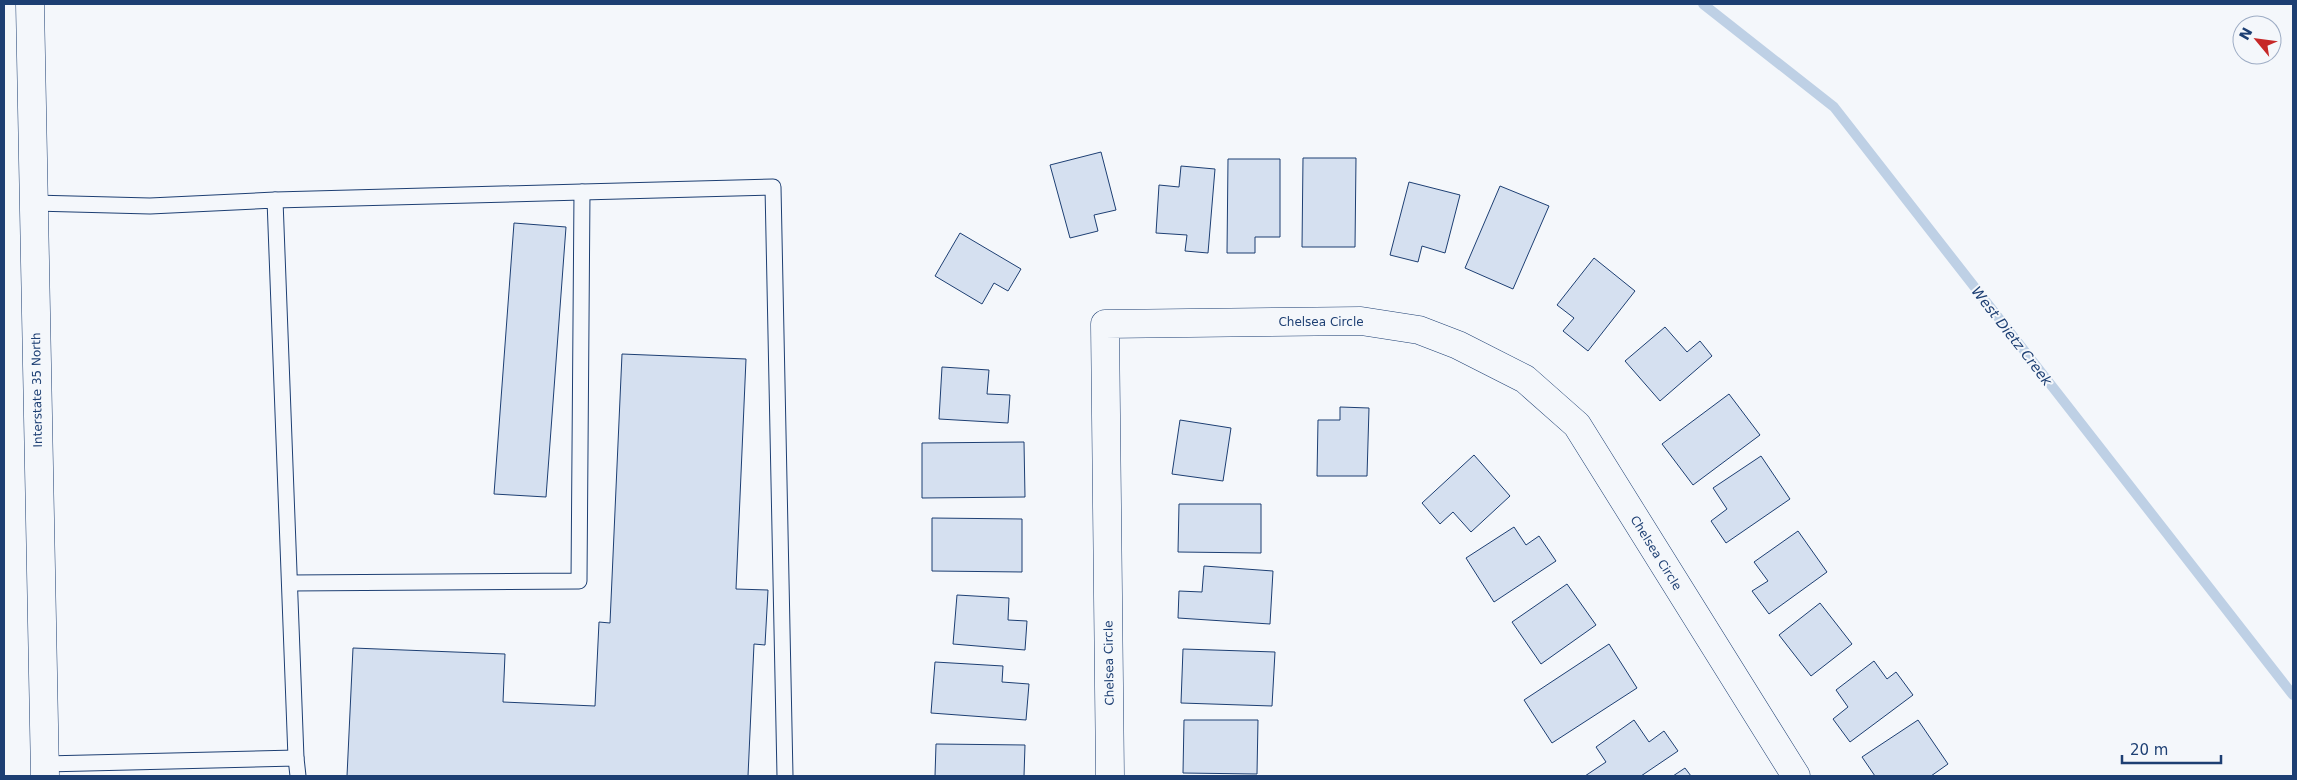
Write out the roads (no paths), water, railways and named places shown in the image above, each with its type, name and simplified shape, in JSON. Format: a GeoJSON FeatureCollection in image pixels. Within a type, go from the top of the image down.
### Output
{"type":"FeatureCollection","features":[{"type":"Feature","properties":{"kind":"street","name":"Interstate 35 North"},"geometry":{"type":"LineString","coordinates":[[30,4],[45,770]]}},
{"type":"Feature","properties":{"kind":"street","name":"Chelsea Circle"},"geometry":{"type":"LineString","coordinates":[[1110,776],[1105,324],[1361,321],[1419,330],[1458,345],[1525,379],[1576,425],[1796,776]]}},
{"type":"Feature","properties":{"kind":"lane"},"geometry":{"type":"LineString","coordinates":[[34,203],[150,206],[275,200],[773,187],[785,776]]}},
{"type":"Feature","properties":{"kind":"lane"},"geometry":{"type":"LineString","coordinates":[[290,583],[579,581],[582,192]]}},
{"type":"Feature","properties":{"kind":"lane"},"geometry":{"type":"LineString","coordinates":[[275,200],[298,776]]}},
{"type":"Feature","properties":{"kind":"lane"},"geometry":{"type":"LineString","coordinates":[[45,770],[296,758]]}},
{"type":"Feature","properties":{"kind":"waterway","name":"West Dietz Creek"},"geometry":{"type":"LineString","coordinates":[[1703,4],[1834,107],[2293,695]]}}]}
